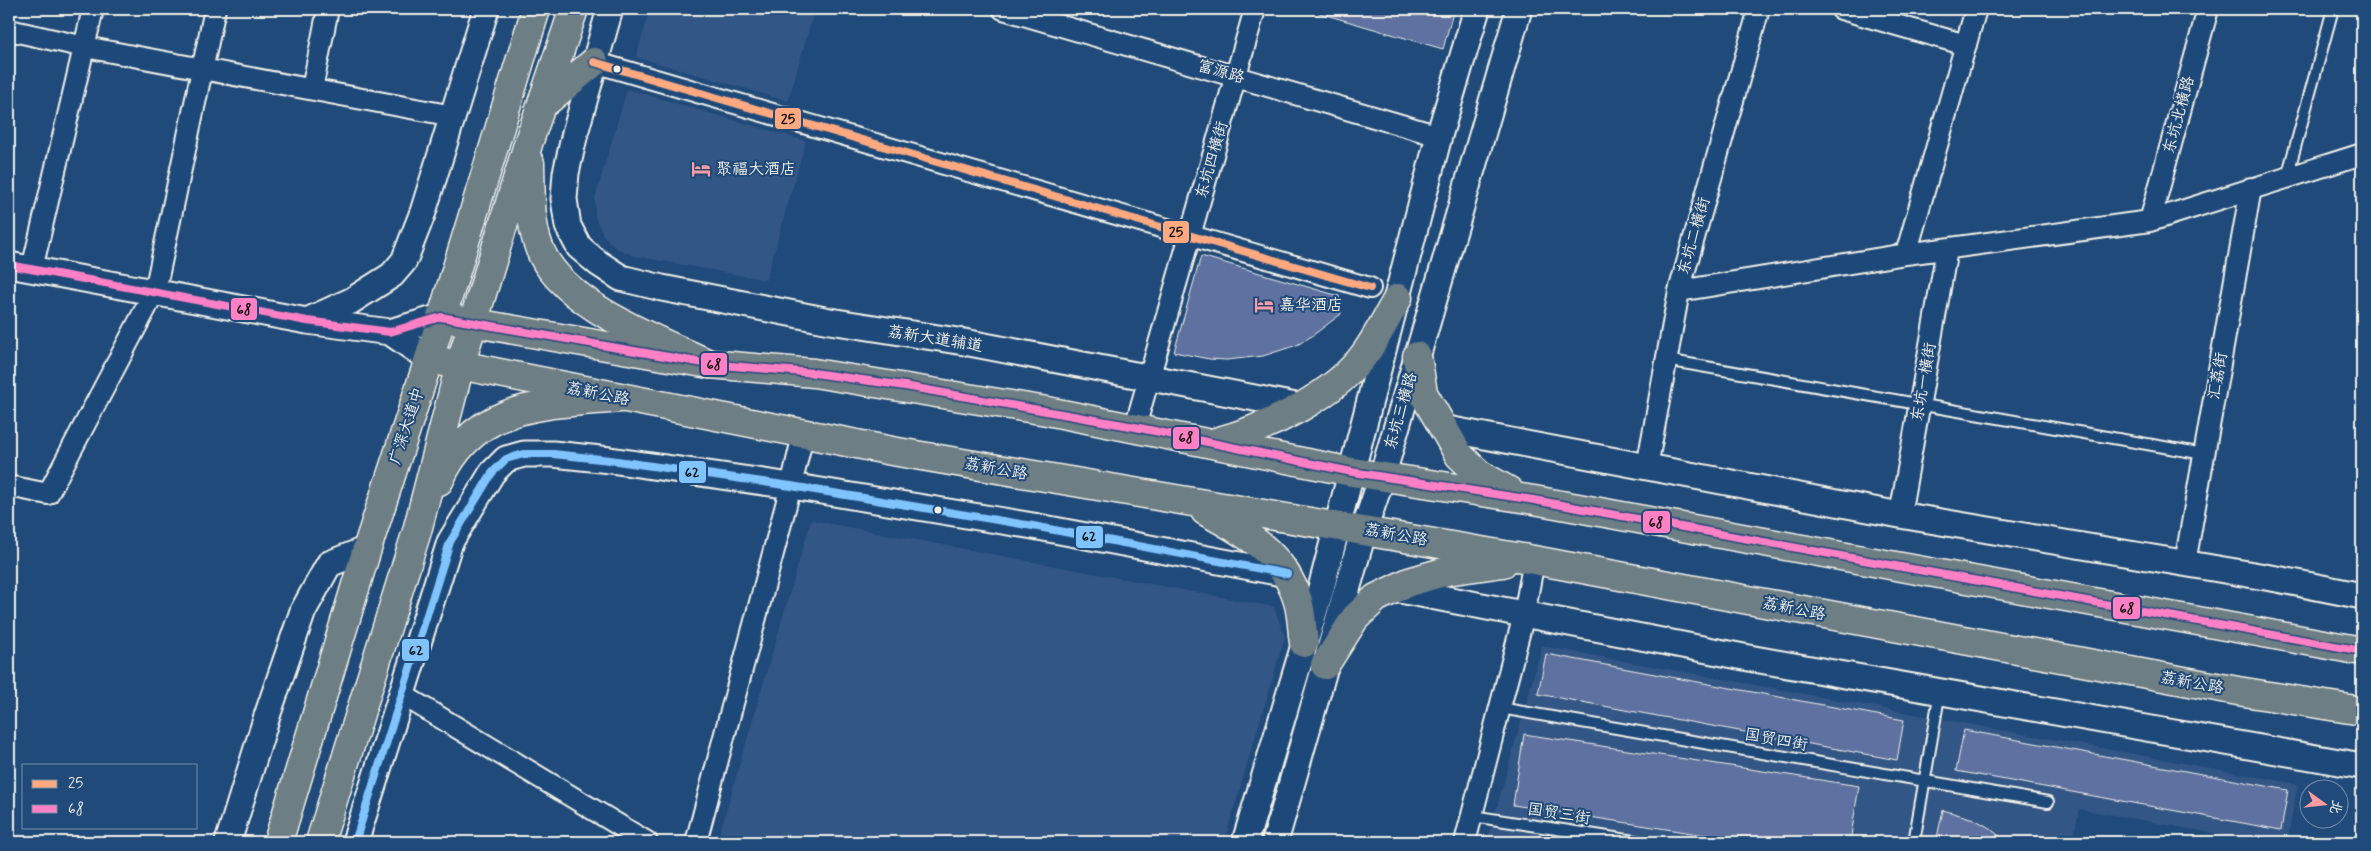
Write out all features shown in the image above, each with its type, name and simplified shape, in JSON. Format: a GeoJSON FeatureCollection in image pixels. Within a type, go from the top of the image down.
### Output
{"type":"FeatureCollection","features":[{"type":"Feature","properties":{"kind":"main road","name":"广深大道中"},"geometry":{"type":"LineString","coordinates":[[278,842],[367,549],[429,359],[440,317],[536,9]]}},
{"type":"Feature","properties":{"kind":"main road","name":"广深大道中"},"geometry":{"type":"LineString","coordinates":[[320,842],[417,531],[472,323],[540,106],[574,9]]}},
{"type":"Feature","properties":{"kind":"main road"},"geometry":{"type":"LineString","coordinates":[[540,106],[594,62]]}},
{"type":"Feature","properties":{"kind":"main road"},"geometry":{"type":"LineString","coordinates":[[530,141],[532,219],[539,248],[548,264],[565,284],[589,306],[709,364]]}},
{"type":"Feature","properties":{"kind":"main road"},"geometry":{"type":"LineString","coordinates":[[1212,443],[1274,422],[1300,407],[1343,376],[1367,352],[1398,298]]}},
{"type":"Feature","properties":{"kind":"main road"},"geometry":{"type":"LineString","coordinates":[[440,317],[709,364],[832,375],[1135,427],[1352,472],[1524,498],[2362,651]]}},
{"type":"Feature","properties":{"kind":"main road"},"geometry":{"type":"LineString","coordinates":[[1417,356],[1423,394],[1459,455],[1479,474],[1524,498]]}},
{"type":"Feature","properties":{"kind":"main road","name":"荔新公路"},"geometry":{"type":"LineString","coordinates":[[429,359],[802,435],[1338,525],[1990,646],[2238,691],[2362,711]]}},
{"type":"Feature","properties":{"kind":"main road"},"geometry":{"type":"LineString","coordinates":[[417,531],[447,462],[481,427],[500,416],[518,410],[620,398]]}},
{"type":"Feature","properties":{"kind":"main road"},"geometry":{"type":"LineString","coordinates":[[1186,500],[1239,529],[1262,546],[1278,562],[1287,574],[1299,602],[1304,643]]}},
{"type":"Feature","properties":{"kind":"main road"},"geometry":{"type":"LineString","coordinates":[[1325,665],[1355,618],[1376,598],[1409,582],[1447,571],[1534,560]]}},
{"type":"Feature","properties":{"kind":"street"},"geometry":{"type":"LineString","coordinates":[[93,9],[85,47],[20,267],[307,320],[390,332],[440,317]]}},
{"type":"Feature","properties":{"kind":"street"},"geometry":{"type":"LineString","coordinates":[[9,486],[48,494],[155,291],[215,9]]}},
{"type":"Feature","properties":{"kind":"street"},"geometry":{"type":"LineString","coordinates":[[312,89],[328,9]]}},
{"type":"Feature","properties":{"kind":"street"},"geometry":{"type":"LineString","coordinates":[[307,320],[351,301],[392,275],[404,261],[423,212],[486,9]]}},
{"type":"Feature","properties":{"kind":"street"},"geometry":{"type":"LineString","coordinates":[[610,9],[594,62],[1370,288]]}},
{"type":"Feature","properties":{"kind":"street","name":"富源路"},"geometry":{"type":"LineString","coordinates":[[1003,9],[1029,12],[1236,77],[1439,136]]}},
{"type":"Feature","properties":{"kind":"street","name":"东坑四横街"},"geometry":{"type":"LineString","coordinates":[[1135,427],[1255,9]]}},
{"type":"Feature","properties":{"kind":"street","name":"东坑三横路"},"geometry":{"type":"LineString","coordinates":[[1245,842],[1338,525],[1439,136],[1477,9]]}},
{"type":"Feature","properties":{"kind":"street","name":"东坑三横路"},"geometry":{"type":"LineString","coordinates":[[1275,842],[1364,530],[1382,477],[1519,9]]}},
{"type":"Feature","properties":{"kind":"street","name":"东坑二横街"},"geometry":{"type":"LineString","coordinates":[[1647,467],[1679,291],[1759,9]]}},
{"type":"Feature","properties":{"kind":"street"},"geometry":{"type":"LineString","coordinates":[[1841,9],[1966,45]]}},
{"type":"Feature","properties":{"kind":"street"},"geometry":{"type":"LineString","coordinates":[[1906,254],[1976,9]]}},
{"type":"Feature","properties":{"kind":"street","name":"东坑北横路"},"geometry":{"type":"LineString","coordinates":[[2150,221],[2208,9]]}},
{"type":"Feature","properties":{"kind":"street"},"geometry":{"type":"LineString","coordinates":[[9,30],[85,47],[452,116]]}},
{"type":"Feature","properties":{"kind":"street","name":"荔新大道辅道"},"geometry":{"type":"LineString","coordinates":[[594,62],[566,173],[564,199],[568,226],[579,247],[598,263],[621,278],[662,288],[830,321],[964,342],[1300,407]]}},
{"type":"Feature","properties":{"kind":"street"},"geometry":{"type":"LineString","coordinates":[[1679,291],[1906,254],[2150,221],[2362,154]]}},
{"type":"Feature","properties":{"kind":"street","name":"汇荔街"},"geometry":{"type":"LineString","coordinates":[[2185,563],[2251,188]]}},
{"type":"Feature","properties":{"kind":"street","name":"东坑一横街"},"geometry":{"type":"LineString","coordinates":[[1900,515],[1947,249]]}},
{"type":"Feature","properties":{"kind":"street"},"geometry":{"type":"LineString","coordinates":[[390,332],[429,359]]}},
{"type":"Feature","properties":{"kind":"street"},"geometry":{"type":"LineString","coordinates":[[1442,428],[1900,515],[2185,563],[2362,596]]}},
{"type":"Feature","properties":{"kind":"street"},"geometry":{"type":"LineString","coordinates":[[696,842],[791,486],[802,435]]}},
{"type":"Feature","properties":{"kind":"street"},"geometry":{"type":"LineString","coordinates":[[355,842],[450,542],[475,496],[492,473],[506,459],[524,454],[553,454],[610,460],[791,486],[1034,526],[1287,574]]}},
{"type":"Feature","properties":{"kind":"street"},"geometry":{"type":"LineString","coordinates":[[228,842],[266,716],[303,611],[329,564],[367,549]]}},
{"type":"Feature","properties":{"kind":"street"},"geometry":{"type":"LineString","coordinates":[[1465,842],[1524,615],[1534,560]]}},
{"type":"Feature","properties":{"kind":"street"},"geometry":{"type":"LineString","coordinates":[[1395,589],[1754,659],[2362,766]]}},
{"type":"Feature","properties":{"kind":"street"},"geometry":{"type":"LineString","coordinates":[[401,694],[647,842]]}},
{"type":"Feature","properties":{"kind":"lane"},"geometry":{"type":"LineString","coordinates":[[2287,177],[2334,9]]}},
{"type":"Feature","properties":{"kind":"lane"},"geometry":{"type":"LineString","coordinates":[[1666,360],[2204,454]]}},
{"type":"Feature","properties":{"kind":"lane"},"geometry":{"type":"LineString","coordinates":[[1914,842],[1940,691]]}},
{"type":"Feature","properties":{"kind":"lane","name":"国贸四街"},"geometry":{"type":"LineString","coordinates":[[1500,708],[2048,802]]}},
{"type":"Feature","properties":{"kind":"lane","name":"国贸三街"},"geometry":{"type":"LineString","coordinates":[[1472,816],[1641,842]]}},
{"type":"Feature","properties":{"kind":"shaded area"},"geometry":{"type":"Polygon","coordinates":[[[650,9],[815,9],[788,101],[636,57],[650,9]]]}},
{"type":"Feature","properties":{"kind":"shaded area","name":"聚福大酒店"},"geometry":{"type":"Polygon","coordinates":[[[627,89],[806,141],[766,280],[634,256],[616,248],[603,235],[595,217],[595,198],[627,89]]]}},
{"type":"Feature","properties":{"kind":"shaded area"},"geometry":{"type":"Polygon","coordinates":[[[811,520],[1274,607],[1285,637],[1224,842],[717,842],[811,520]]]}},
{"type":"Feature","properties":{"kind":"shaded area"},"geometry":{"type":"Polygon","coordinates":[[[1542,646],[2298,784],[2287,842],[2262,842],[2079,809],[2073,842],[1487,842],[1542,646]]]}},
{"type":"Feature","properties":{"kind":"building"},"geometry":{"type":"Polygon","coordinates":[[[1319,9],[1454,9],[1443,49],[1319,13],[1319,9]]]}},
{"type":"Feature","properties":{"kind":"building","name":"嘉华酒店"},"geometry":{"type":"Polygon","coordinates":[[[1201,256],[1339,296],[1341,314],[1297,345],[1263,356],[1227,360],[1209,359],[1174,352],[1201,256]]]}},
{"type":"Feature","properties":{"kind":"building"},"geometry":{"type":"Polygon","coordinates":[[[1546,654],[1904,720],[1897,760],[1538,694],[1546,654]]]}},
{"type":"Feature","properties":{"kind":"building"},"geometry":{"type":"Polygon","coordinates":[[[1964,730],[2288,790],[2281,830],[1956,771],[1964,730]]]}},
{"type":"Feature","properties":{"kind":"building"},"geometry":{"type":"Polygon","coordinates":[[[1524,734],[1859,786],[1850,842],[1749,842],[1513,805],[1524,734]]]}},
{"type":"Feature","properties":{"kind":"building"},"geometry":{"type":"Polygon","coordinates":[[[1943,810],[1974,819],[2007,842],[1936,842],[1943,810]]]}},
{"type":"Feature","properties":{"kind":"transit line","name":"25"},"geometry":{"type":"LineString","coordinates":[[594,62],[1370,288]]}},
{"type":"Feature","properties":{"kind":"transit line","name":"68"},"geometry":{"type":"LineString","coordinates":[[9,265],[307,321],[390,332],[441,317],[709,364],[814,373],[905,386],[1135,427],[1352,472],[1534,500],[2362,651]]}},
{"type":"Feature","properties":{"kind":"transit line","name":"62"},"geometry":{"type":"LineString","coordinates":[[355,842],[450,542],[492,473],[506,459],[524,454],[553,454],[610,460],[791,486],[1033,526],[1287,574]]}},
{"type":"Feature","properties":{"kind":"place","name":"聚福大酒店"},"geometry":{"type":"Point","coordinates":[701,169]}},
{"type":"Feature","properties":{"kind":"place","name":"嘉华酒店"},"geometry":{"type":"Point","coordinates":[1264,305]}}]}
